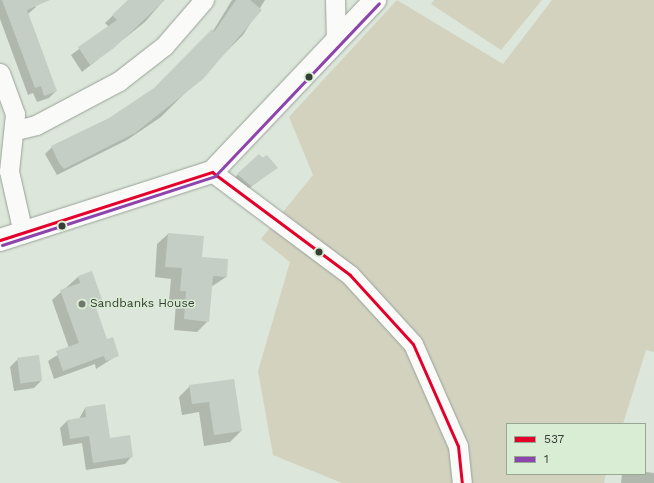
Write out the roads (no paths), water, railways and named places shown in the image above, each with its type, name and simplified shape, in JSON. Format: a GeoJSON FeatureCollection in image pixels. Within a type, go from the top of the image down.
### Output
{"type":"FeatureCollection","features":[{"type":"Feature","properties":{"kind":"highway"},"geometry":{"type":"LineString","coordinates":[[0,240],[212,172],[375,0]]}},
{"type":"Feature","properties":{"kind":"street"},"geometry":{"type":"LineString","coordinates":[[16,130],[36,125],[119,81],[164,46],[204,0]]}},
{"type":"Feature","properties":{"kind":"street"},"geometry":{"type":"LineString","coordinates":[[335,0],[336,41]]}},
{"type":"Feature","properties":{"kind":"street"},"geometry":{"type":"LineString","coordinates":[[0,73],[15,114],[16,130],[9,171],[23,233]]}},
{"type":"Feature","properties":{"kind":"street"},"geometry":{"type":"LineString","coordinates":[[212,172],[350,274],[413,344],[458,446],[462,483]]}},
{"type":"Feature","properties":{"kind":"place","name":"Sandbanks House"},"geometry":{"type":"Point","coordinates":[82,304]}}]}
